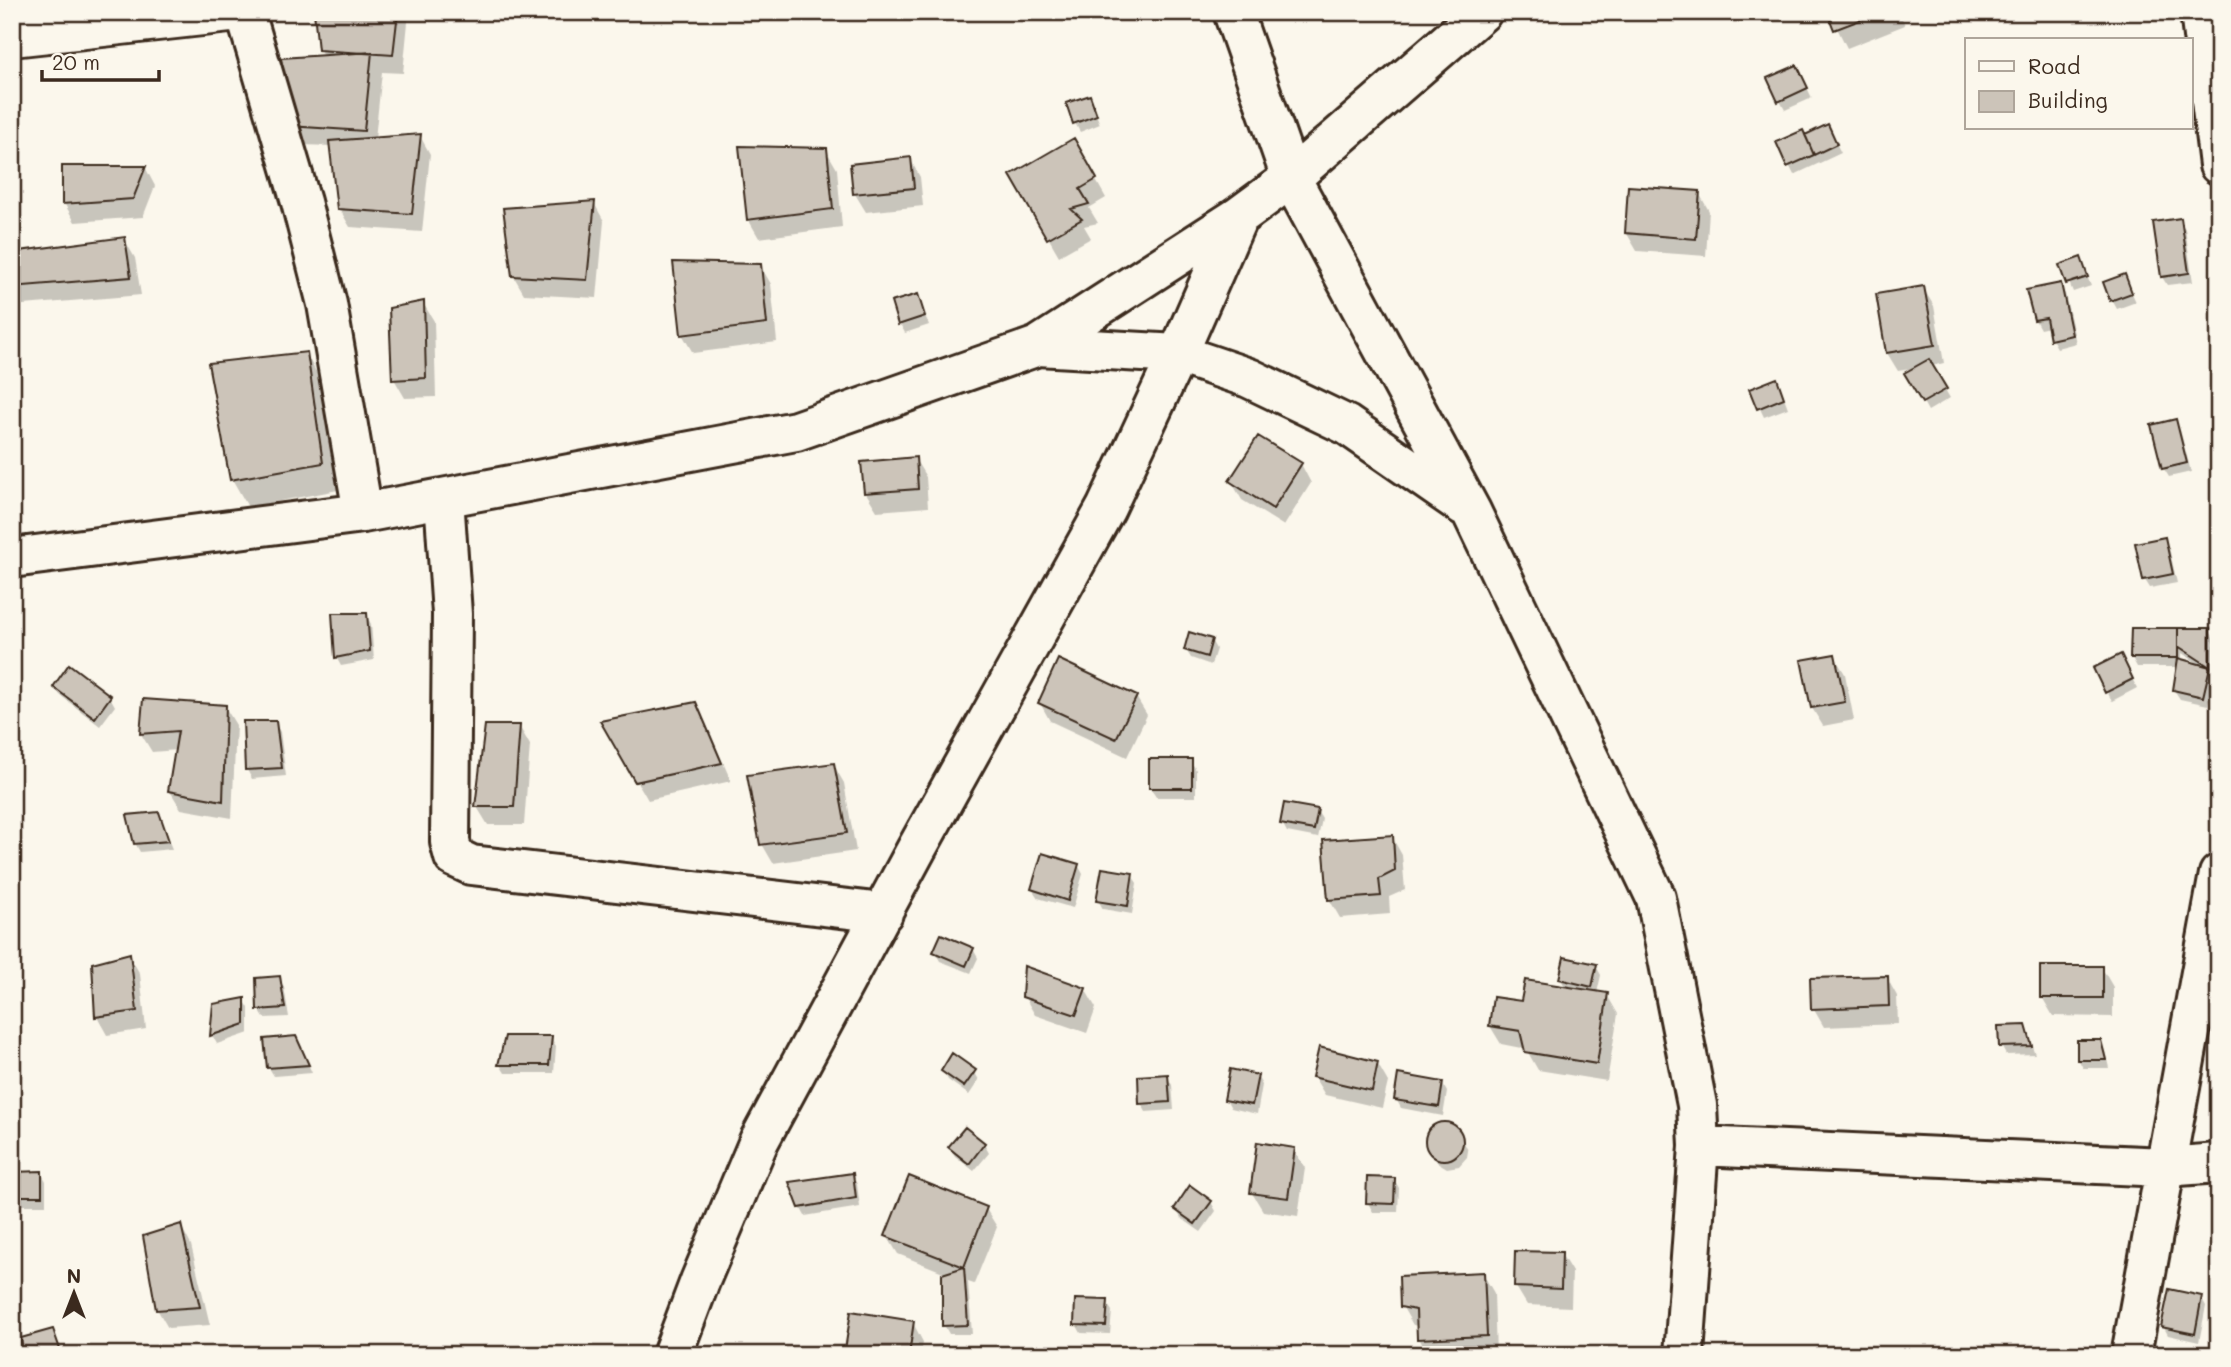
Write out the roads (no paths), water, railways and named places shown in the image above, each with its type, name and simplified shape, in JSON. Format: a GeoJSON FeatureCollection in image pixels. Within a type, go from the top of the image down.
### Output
{"type":"FeatureCollection","features":[{"type":"Feature","properties":{"kind":"street"},"geometry":{"type":"LineString","coordinates":[[12,37],[239,12]]}},
{"type":"Feature","properties":{"kind":"street"},"geometry":{"type":"LineString","coordinates":[[245,12],[301,202],[327,304],[363,513]]}},
{"type":"Feature","properties":{"kind":"street"},"geometry":{"type":"LineString","coordinates":[[1233,12],[1291,178],[1471,511],[1656,898],[1697,1105],[1699,1146],[1684,1355]]}},
{"type":"Feature","properties":{"kind":"street"},"geometry":{"type":"LineString","coordinates":[[12,558],[363,513],[796,431],[1038,346],[1238,217],[1291,178],[1482,12]]}},
{"type":"Feature","properties":{"kind":"street"},"geometry":{"type":"LineString","coordinates":[[2200,12],[2219,165]]}},
{"type":"Feature","properties":{"kind":"street"},"geometry":{"type":"LineString","coordinates":[[672,1355],[759,1141],[1106,508],[1238,217]]}},
{"type":"Feature","properties":{"kind":"street"},"geometry":{"type":"LineString","coordinates":[[1038,346],[1178,354],[1250,378],[1347,425],[1471,511]]}},
{"type":"Feature","properties":{"kind":"street"},"geometry":{"type":"LineString","coordinates":[[444,498],[452,614],[450,842],[454,857],[471,865],[883,913]]}},
{"type":"Feature","properties":{"kind":"street"},"geometry":{"type":"LineString","coordinates":[[2130,1355],[2219,874]]}},
{"type":"Feature","properties":{"kind":"street"},"geometry":{"type":"LineString","coordinates":[[1699,1146],[2165,1167],[2219,1163]]}}]}
